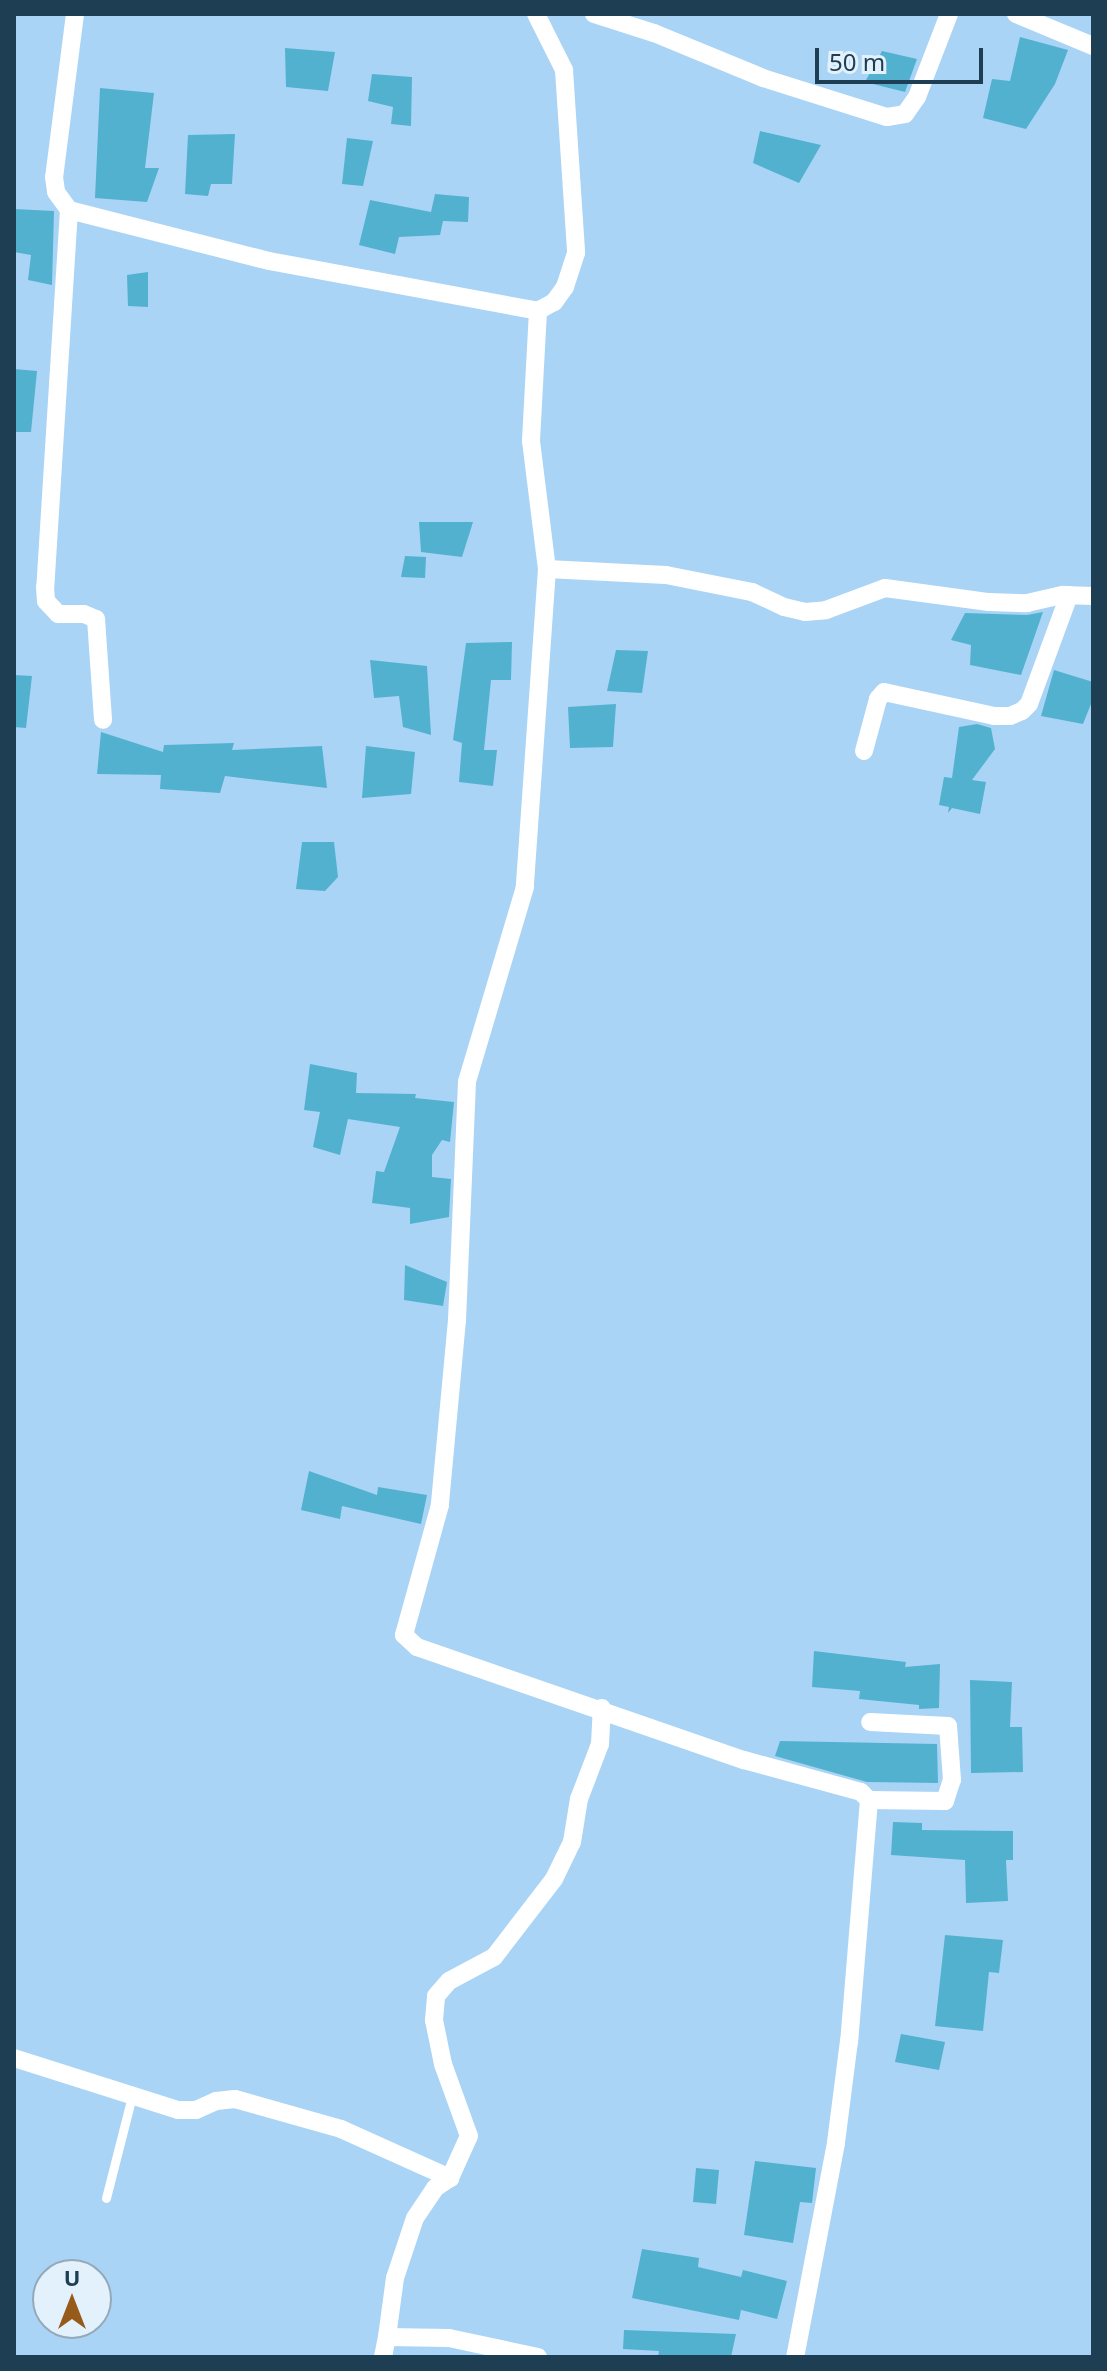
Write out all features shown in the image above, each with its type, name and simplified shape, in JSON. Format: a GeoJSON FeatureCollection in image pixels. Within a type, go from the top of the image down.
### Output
{"type":"FeatureCollection","features":[{"type":"Feature","properties":{"kind":"street"},"geometry":{"type":"LineString","coordinates":[[75,14],[54,177],[56,192],[69,210],[45,587],[46,601],[58,614],[84,614],[96,619],[103,720]]}},
{"type":"Feature","properties":{"kind":"street"},"geometry":{"type":"LineString","coordinates":[[69,210],[269,261],[538,311],[554,302],[565,287],[576,253],[564,70],[536,14]]}},
{"type":"Feature","properties":{"kind":"street"},"geometry":{"type":"LineString","coordinates":[[594,14],[636,20],[763,78],[887,117],[905,114],[917,97],[949,14]]}},
{"type":"Feature","properties":{"kind":"street"},"geometry":{"type":"LineString","coordinates":[[1016,14],[1093,46]]}},
{"type":"Feature","properties":{"kind":"street"},"geometry":{"type":"LineString","coordinates":[[538,311],[531,441],[547,569],[525,887],[467,1082],[457,1320],[440,1505],[404,1635],[417,1647],[602,1708],[744,1760],[861,1792],[869,1800],[945,1801],[952,1780],[948,1726],[870,1722]]}},
{"type":"Feature","properties":{"kind":"street"},"geometry":{"type":"LineString","coordinates":[[547,569],[666,575],[752,592],[784,607],[805,612],[826,610],[885,588],[989,602],[1027,603],[1069,595],[1093,596]]}},
{"type":"Feature","properties":{"kind":"street"},"geometry":{"type":"LineString","coordinates":[[864,751],[878,699],[884,692],[994,716],[1010,716],[1022,711],[1029,704],[1069,595]]}},
{"type":"Feature","properties":{"kind":"street"},"geometry":{"type":"LineString","coordinates":[[383,2357],[395,2278],[415,2218],[435,2188],[450,2178],[469,2135],[443,2064],[434,2020],[436,1996],[449,1981],[494,1957],[554,1879],[572,1842],[579,1799],[600,1744],[602,1708]]}},
{"type":"Feature","properties":{"kind":"street"},"geometry":{"type":"LineString","coordinates":[[795,2357],[836,2143],[849,2041],[869,1800]]}},
{"type":"Feature","properties":{"kind":"street"},"geometry":{"type":"LineString","coordinates":[[14,2058],[187,2112],[216,2101],[235,2099],[351,2132],[450,2178]]}},
{"type":"Feature","properties":{"kind":"street"},"geometry":{"type":"LineString","coordinates":[[387,2337],[449,2338],[538,2357]]}},
{"type":"Feature","properties":{"kind":"lane"},"geometry":{"type":"LineString","coordinates":[[106,2198],[132,2096]]}},
{"type":"Feature","properties":{"kind":"building"},"geometry":{"type":"Polygon","coordinates":[[[1020,37],[1068,50],[1055,84],[1026,129],[983,118],[992,79],[1010,81],[1020,37]]]}},
{"type":"Feature","properties":{"kind":"building"},"geometry":{"type":"Polygon","coordinates":[[[285,48],[335,52],[328,91],[286,87],[285,48]]]}},
{"type":"Feature","properties":{"kind":"building"},"geometry":{"type":"Polygon","coordinates":[[[882,51],[917,59],[905,92],[865,82],[882,51]]]}},
{"type":"Feature","properties":{"kind":"building"},"geometry":{"type":"Polygon","coordinates":[[[372,74],[412,77],[411,126],[391,124],[393,107],[368,101],[372,74]]]}},
{"type":"Feature","properties":{"kind":"building"},"geometry":{"type":"Polygon","coordinates":[[[100,88],[154,93],[145,168],[159,168],[147,202],[95,198],[100,88]]]}},
{"type":"Feature","properties":{"kind":"building"},"geometry":{"type":"Polygon","coordinates":[[[760,131],[821,145],[799,183],[753,163],[760,131]]]}},
{"type":"Feature","properties":{"kind":"building"},"geometry":{"type":"Polygon","coordinates":[[[235,134],[232,184],[211,184],[208,196],[185,194],[188,135],[235,134]]]}},
{"type":"Feature","properties":{"kind":"building"},"geometry":{"type":"Polygon","coordinates":[[[347,138],[373,141],[363,186],[342,184],[347,138]]]}},
{"type":"Feature","properties":{"kind":"building"},"geometry":{"type":"Polygon","coordinates":[[[435,194],[469,197],[468,222],[443,221],[440,235],[399,237],[395,254],[359,245],[370,200],[431,212],[435,194]]]}},
{"type":"Feature","properties":{"kind":"building"},"geometry":{"type":"Polygon","coordinates":[[[14,209],[54,211],[52,285],[28,280],[31,255],[14,252],[14,209]]]}},
{"type":"Feature","properties":{"kind":"building"},"geometry":{"type":"Polygon","coordinates":[[[148,272],[148,307],[128,306],[127,275],[148,272]]]}},
{"type":"Feature","properties":{"kind":"building"},"geometry":{"type":"Polygon","coordinates":[[[14,369],[37,371],[31,432],[14,432],[14,369]]]}},
{"type":"Feature","properties":{"kind":"building"},"geometry":{"type":"Polygon","coordinates":[[[419,522],[473,522],[462,557],[421,552],[419,522]]]}},
{"type":"Feature","properties":{"kind":"building"},"geometry":{"type":"Polygon","coordinates":[[[405,556],[426,557],[425,578],[401,577],[405,556]]]}},
{"type":"Feature","properties":{"kind":"building"},"geometry":{"type":"Polygon","coordinates":[[[1043,612],[1021,675],[970,665],[971,645],[951,640],[965,613],[1027,615],[1043,612]]]}},
{"type":"Feature","properties":{"kind":"building"},"geometry":{"type":"Polygon","coordinates":[[[512,642],[511,680],[491,680],[484,750],[497,750],[493,786],[459,782],[462,743],[453,740],[466,643],[512,642]]]}},
{"type":"Feature","properties":{"kind":"building"},"geometry":{"type":"Polygon","coordinates":[[[616,650],[648,651],[642,693],[607,691],[616,650]]]}},
{"type":"Feature","properties":{"kind":"building"},"geometry":{"type":"Polygon","coordinates":[[[370,660],[427,666],[431,735],[403,727],[399,696],[374,698],[370,660]]]}},
{"type":"Feature","properties":{"kind":"building"},"geometry":{"type":"Polygon","coordinates":[[[1054,670],[1093,682],[1093,699],[1083,724],[1041,716],[1054,670]]]}},
{"type":"Feature","properties":{"kind":"building"},"geometry":{"type":"Polygon","coordinates":[[[14,675],[32,676],[26,728],[14,727],[14,675]]]}},
{"type":"Feature","properties":{"kind":"building"},"geometry":{"type":"Polygon","coordinates":[[[616,704],[613,747],[570,748],[568,707],[616,704]]]}},
{"type":"Feature","properties":{"kind":"building"},"geometry":{"type":"Polygon","coordinates":[[[977,724],[991,728],[995,749],[972,780],[986,782],[980,814],[952,808],[948,813],[949,807],[939,805],[944,777],[952,778],[959,727],[977,724]]]}},
{"type":"Feature","properties":{"kind":"building"},"geometry":{"type":"Polygon","coordinates":[[[101,732],[163,752],[164,745],[234,743],[232,750],[322,746],[327,788],[225,776],[220,793],[160,789],[161,775],[97,774],[101,732]]]}},
{"type":"Feature","properties":{"kind":"building"},"geometry":{"type":"Polygon","coordinates":[[[366,746],[415,752],[411,794],[362,798],[366,746]]]}},
{"type":"Feature","properties":{"kind":"building"},"geometry":{"type":"Polygon","coordinates":[[[302,842],[334,842],[338,877],[325,891],[296,889],[302,842]]]}},
{"type":"Feature","properties":{"kind":"building"},"geometry":{"type":"Polygon","coordinates":[[[310,1064],[357,1073],[356,1093],[416,1094],[415,1098],[454,1102],[450,1142],[442,1140],[432,1155],[432,1177],[451,1179],[449,1217],[410,1224],[410,1208],[372,1203],[376,1171],[384,1172],[400,1127],[348,1119],[340,1155],[313,1147],[320,1112],[304,1110],[310,1064]]]}},
{"type":"Feature","properties":{"kind":"building"},"geometry":{"type":"Polygon","coordinates":[[[405,1265],[447,1282],[443,1306],[404,1300],[405,1265]]]}},
{"type":"Feature","properties":{"kind":"building"},"geometry":{"type":"Polygon","coordinates":[[[309,1471],[377,1495],[378,1487],[427,1495],[421,1524],[342,1506],[340,1519],[301,1510],[309,1471]]]}},
{"type":"Feature","properties":{"kind":"building"},"geometry":{"type":"Polygon","coordinates":[[[814,1651],[906,1662],[905,1667],[940,1664],[939,1708],[919,1709],[919,1705],[859,1699],[860,1691],[812,1687],[814,1651]]]}},
{"type":"Feature","properties":{"kind":"building"},"geometry":{"type":"Polygon","coordinates":[[[970,1680],[1012,1682],[1010,1727],[1022,1727],[1023,1772],[971,1773],[970,1680]]]}},
{"type":"Feature","properties":{"kind":"building"},"geometry":{"type":"Polygon","coordinates":[[[780,1741],[937,1744],[938,1783],[867,1782],[775,1756],[780,1741]]]}},
{"type":"Feature","properties":{"kind":"building"},"geometry":{"type":"Polygon","coordinates":[[[893,1822],[922,1823],[922,1830],[1013,1831],[1013,1860],[1006,1860],[1008,1901],[966,1903],[965,1860],[891,1855],[893,1822]]]}},
{"type":"Feature","properties":{"kind":"building"},"geometry":{"type":"Polygon","coordinates":[[[945,1935],[1003,1940],[999,1973],[989,1972],[983,2031],[935,2026],[945,1935]]]}},
{"type":"Feature","properties":{"kind":"building"},"geometry":{"type":"Polygon","coordinates":[[[901,2034],[945,2042],[939,2070],[895,2062],[901,2034]]]}},
{"type":"Feature","properties":{"kind":"building"},"geometry":{"type":"Polygon","coordinates":[[[755,2161],[816,2168],[812,2203],[800,2202],[793,2243],[744,2235],[755,2161]]]}},
{"type":"Feature","properties":{"kind":"building"},"geometry":{"type":"Polygon","coordinates":[[[696,2168],[719,2170],[716,2204],[693,2202],[696,2168]]]}},
{"type":"Feature","properties":{"kind":"building"},"geometry":{"type":"Polygon","coordinates":[[[642,2249],[699,2258],[698,2267],[741,2277],[743,2270],[787,2281],[777,2319],[741,2310],[739,2320],[632,2298],[642,2249]]]}},
{"type":"Feature","properties":{"kind":"building"},"geometry":{"type":"Polygon","coordinates":[[[624,2330],[736,2334],[731,2357],[658,2357],[659,2351],[623,2349],[624,2330]]]}}]}
